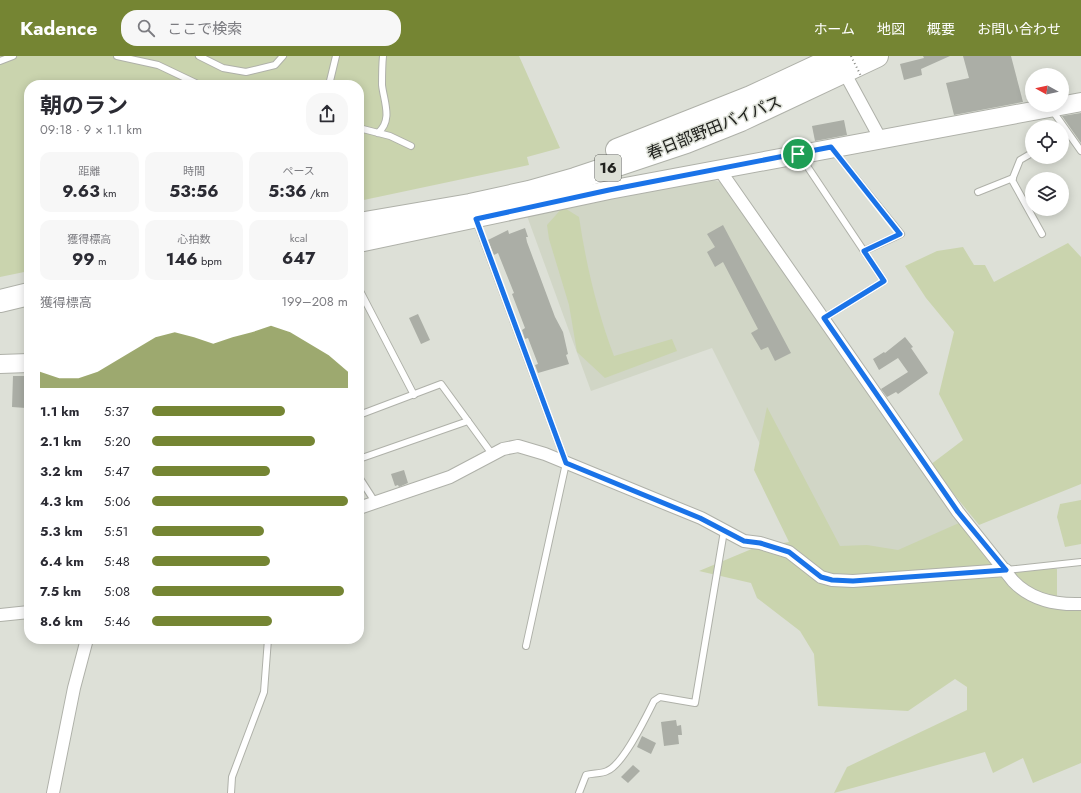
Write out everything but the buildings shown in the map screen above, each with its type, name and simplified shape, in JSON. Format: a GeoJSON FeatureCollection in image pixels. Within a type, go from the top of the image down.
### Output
{"type":"FeatureCollection","features":[{"type":"Feature","properties":{"kind":"highway","name":"春日部野田バイパス"},"geometry":{"type":"LineString","coordinates":[[364,210],[504,185],[570,167],[845,62],[877,56]]}},
{"type":"Feature","properties":{"kind":"highway","name":"春日部野田バイパス"},"geometry":{"type":"LineString","coordinates":[[364,223],[470,205],[529,192],[575,179],[686,142],[741,120],[845,62]]}},
{"type":"Feature","properties":{"kind":"highway"},"geometry":{"type":"LineString","coordinates":[[0,288],[24,282]]}},
{"type":"Feature","properties":{"kind":"highway"},"geometry":{"type":"LineString","coordinates":[[0,301],[24,295]]}},
{"type":"Feature","properties":{"kind":"street"},"geometry":{"type":"LineString","coordinates":[[845,62],[880,138]]}},
{"type":"Feature","properties":{"kind":"street"},"geometry":{"type":"LineString","coordinates":[[1069,104],[1081,102]]}},
{"type":"Feature","properties":{"kind":"street"},"geometry":{"type":"LineString","coordinates":[[364,242],[609,190],[831,147],[1028,112]]}},
{"type":"Feature","properties":{"kind":"street"},"geometry":{"type":"LineString","coordinates":[[719,169],[958,512],[1022,591],[1043,601],[1066,605],[1081,604]]}},
{"type":"Feature","properties":{"kind":"street"},"geometry":{"type":"LineString","coordinates":[[0,364],[24,363]]}},
{"type":"Feature","properties":{"kind":"street"},"geometry":{"type":"LineString","coordinates":[[364,506],[450,477],[492,454],[503,449],[518,446],[566,463],[674,507],[744,541],[760,543],[789,552],[821,577],[832,580],[853,581],[1006,570]]}},
{"type":"Feature","properties":{"kind":"street"},"geometry":{"type":"LineString","coordinates":[[0,615],[24,613]]}},
{"type":"Feature","properties":{"kind":"street"},"geometry":{"type":"LineString","coordinates":[[53,793],[74,688],[86,644]]}},
{"type":"Feature","properties":{"kind":"lane"},"geometry":{"type":"LineString","coordinates":[[0,61],[13,56]]}},
{"type":"Feature","properties":{"kind":"lane"},"geometry":{"type":"LineString","coordinates":[[117,56],[158,65],[190,80]]}},
{"type":"Feature","properties":{"kind":"lane"},"geometry":{"type":"LineString","coordinates":[[199,56],[223,68],[246,72],[275,65],[283,56]]}},
{"type":"Feature","properties":{"kind":"lane"},"geometry":{"type":"LineString","coordinates":[[330,80],[336,56]]}},
{"type":"Feature","properties":{"kind":"lane"},"geometry":{"type":"LineString","coordinates":[[378,133],[386,125],[387,118],[387,107],[382,86],[383,56]]}},
{"type":"Feature","properties":{"kind":"lane"},"geometry":{"type":"LineString","coordinates":[[364,129],[378,133],[411,146]]}},
{"type":"Feature","properties":{"kind":"lane"},"geometry":{"type":"LineString","coordinates":[[1069,138],[1081,151]]}},
{"type":"Feature","properties":{"kind":"lane"},"geometry":{"type":"LineString","coordinates":[[831,147],[900,234],[864,251]]}},
{"type":"Feature","properties":{"kind":"lane"},"geometry":{"type":"LineString","coordinates":[[798,154],[884,281],[824,318]]}},
{"type":"Feature","properties":{"kind":"lane"},"geometry":{"type":"LineString","coordinates":[[1025,157],[1020,160],[1012,180],[1042,234]]}},
{"type":"Feature","properties":{"kind":"lane"},"geometry":{"type":"LineString","coordinates":[[978,192],[1013,178]]}},
{"type":"Feature","properties":{"kind":"lane"},"geometry":{"type":"LineString","coordinates":[[476,219],[566,463],[526,646]]}},
{"type":"Feature","properties":{"kind":"lane"},"geometry":{"type":"LineString","coordinates":[[364,299],[414,395]]}},
{"type":"Feature","properties":{"kind":"lane"},"geometry":{"type":"LineString","coordinates":[[364,413],[441,384],[492,454]]}},
{"type":"Feature","properties":{"kind":"lane"},"geometry":{"type":"LineString","coordinates":[[364,457],[468,421]]}},
{"type":"Feature","properties":{"kind":"lane"},"geometry":{"type":"LineString","coordinates":[[364,485],[375,502]]}},
{"type":"Feature","properties":{"kind":"lane"},"geometry":{"type":"LineString","coordinates":[[579,793],[586,775],[606,772],[616,764],[633,741],[654,701],[660,697],[695,703],[724,531]]}},
{"type":"Feature","properties":{"kind":"lane"},"geometry":{"type":"LineString","coordinates":[[1006,570],[1081,562]]}},
{"type":"Feature","properties":{"kind":"lane"},"geometry":{"type":"LineString","coordinates":[[231,793],[232,777],[264,692],[268,644]]}},
{"type":"Feature","properties":{"kind":"shaded area"},"geometry":{"type":"Polygon","coordinates":[[[709,179],[720,182],[956,513],[994,562],[825,574],[712,348],[591,391],[527,216],[709,179]]]}},
{"type":"Feature","properties":{"kind":"green space"},"geometry":{"type":"Polygon","coordinates":[[[0,56],[519,56],[560,148],[527,157],[529,165],[364,200],[364,80],[24,80],[24,272],[0,277],[0,56]]]}},
{"type":"Feature","properties":{"kind":"green space"},"geometry":{"type":"Polygon","coordinates":[[[563,207],[579,217],[593,287],[602,322],[614,356],[672,339],[677,351],[605,378],[577,352],[569,305],[549,239],[547,225],[563,207]]]}},
{"type":"Feature","properties":{"kind":"green space"},"geometry":{"type":"Polygon","coordinates":[[[1068,243],[1081,257],[1081,484],[979,525],[930,465],[963,440],[939,394],[954,332],[926,298],[905,266],[937,251],[963,247],[974,265],[985,265],[994,282],[1068,243]]]}},
{"type":"Feature","properties":{"kind":"green space"},"geometry":{"type":"Polygon","coordinates":[[[767,407],[840,546],[867,545],[898,550],[959,523],[995,566],[1057,569],[1057,599],[1081,598],[1081,763],[1033,783],[1023,758],[993,773],[985,752],[834,793],[847,767],[967,710],[967,687],[955,679],[908,711],[818,706],[814,654],[800,631],[757,598],[751,583],[699,571],[754,548],[789,542],[754,470],[767,407]]]}},
{"type":"Feature","properties":{"kind":"green space"},"geometry":{"type":"Polygon","coordinates":[[[1081,500],[1081,544],[1065,547],[1057,517],[1060,504],[1081,500]]]}},
{"type":"Feature","properties":{"kind":"route"},"geometry":{"type":"LineString","coordinates":[[831,147],[900,234],[864,251],[884,281],[824,318],[958,512],[1006,570],[853,581],[832,580],[821,577],[789,552],[760,543],[744,541],[700,518],[566,463],[476,219],[609,190],[798,154],[831,147]]}}]}
